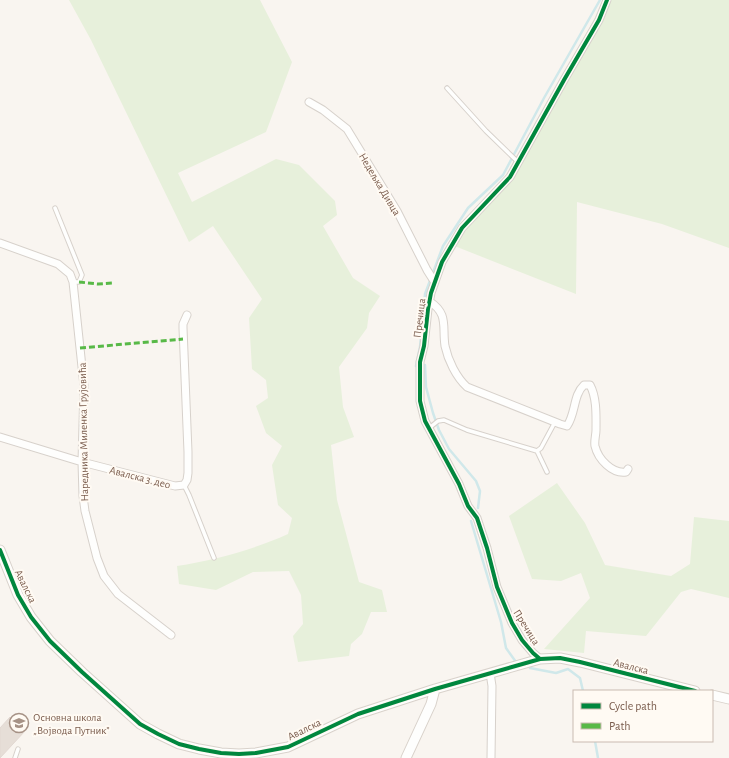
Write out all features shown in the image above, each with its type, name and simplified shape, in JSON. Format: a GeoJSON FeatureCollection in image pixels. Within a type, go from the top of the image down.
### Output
{"type":"FeatureCollection","features":[{"type":"Feature","properties":{"kind":"street","name":"Пречица"},"geometry":{"type":"LineString","coordinates":[[540,659],[522,640],[512,623],[497,587],[487,548],[477,518],[468,506],[431,427],[422,413],[420,401],[420,362],[424,346],[429,302],[434,281],[442,262],[462,228],[510,177],[599,20],[607,0]]}},
{"type":"Feature","properties":{"kind":"street","name":"Недељка Дивца"},"geometry":{"type":"LineString","coordinates":[[309,102],[323,110],[347,129],[397,211],[434,281]]}},
{"type":"Feature","properties":{"kind":"street"},"geometry":{"type":"LineString","coordinates":[[0,243],[58,264],[70,274],[73,282]]}},
{"type":"Feature","properties":{"kind":"street","name":"Наредника Миленка Грујовића"},"geometry":{"type":"LineString","coordinates":[[73,282],[84,386],[82,462],[85,510],[97,558],[104,576],[118,594],[171,635]]}},
{"type":"Feature","properties":{"kind":"street"},"geometry":{"type":"LineString","coordinates":[[429,302],[437,306],[443,316],[445,345],[449,358],[460,381],[467,387],[567,426],[572,419],[579,389],[584,385],[590,385],[594,392],[596,420],[595,446],[602,459],[613,470],[626,472],[628,469]]}},
{"type":"Feature","properties":{"kind":"street","name":"Авалска 3. део"},"geometry":{"type":"LineString","coordinates":[[0,437],[82,462],[175,486],[184,485],[187,480],[188,466],[182,328],[187,315]]}},
{"type":"Feature","properties":{"kind":"street","name":"Авалска"},"geometry":{"type":"LineString","coordinates":[[0,550],[18,595],[31,617],[50,641],[88,677],[140,724],[179,744],[221,753],[239,754],[271,751],[288,746],[358,714],[540,659],[560,658],[580,662],[691,690]]}},
{"type":"Feature","properties":{"kind":"street"},"geometry":{"type":"LineString","coordinates":[[490,673],[492,686],[490,758]]}},
{"type":"Feature","properties":{"kind":"street"},"geometry":{"type":"LineString","coordinates":[[406,758],[431,704],[435,690]]}},
{"type":"Feature","properties":{"kind":"street"},"geometry":{"type":"LineString","coordinates":[[713,695],[729,699]]}},
{"type":"Feature","properties":{"kind":"lane"},"geometry":{"type":"LineString","coordinates":[[447,88],[486,131],[518,161]]}},
{"type":"Feature","properties":{"kind":"lane"},"geometry":{"type":"LineString","coordinates":[[55,208],[70,250],[82,275],[79,282],[73,282]]}},
{"type":"Feature","properties":{"kind":"lane"},"geometry":{"type":"LineString","coordinates":[[431,427],[438,421],[444,420],[467,430],[537,451],[547,472]]}},
{"type":"Feature","properties":{"kind":"lane"},"geometry":{"type":"LineString","coordinates":[[537,451],[541,448],[555,422]]}},
{"type":"Feature","properties":{"kind":"lane"},"geometry":{"type":"LineString","coordinates":[[184,485],[214,558]]}},
{"type":"Feature","properties":{"kind":"lane"},"geometry":{"type":"LineString","coordinates":[[16,758],[18,749]]}},
{"type":"Feature","properties":{"kind":"green space"},"geometry":{"type":"Polygon","coordinates":[[[69,0],[260,0],[292,62],[266,132],[178,173],[192,202],[276,159],[299,165],[335,201],[337,215],[323,226],[353,278],[380,296],[369,313],[367,328],[339,367],[343,407],[354,437],[331,445],[337,500],[359,582],[382,590],[387,612],[371,612],[362,634],[351,644],[349,656],[298,662],[293,636],[303,624],[301,595],[289,571],[253,572],[216,590],[179,584],[177,566],[233,554],[288,534],[292,518],[278,505],[272,465],[282,446],[266,433],[256,406],[268,398],[266,380],[252,369],[249,318],[262,299],[213,226],[189,242],[91,40],[69,0]]]}},
{"type":"Feature","properties":{"kind":"green space"},"geometry":{"type":"Polygon","coordinates":[[[604,0],[729,0],[729,248],[662,224],[577,202],[576,294],[452,245],[519,162],[604,0]]]}},
{"type":"Feature","properties":{"kind":"green space"},"geometry":{"type":"Polygon","coordinates":[[[557,483],[585,523],[605,565],[671,576],[690,564],[694,517],[729,521],[729,598],[691,589],[681,592],[646,636],[586,631],[584,653],[544,649],[590,598],[581,573],[561,581],[532,579],[509,516],[557,483]]]}},
{"type":"Feature","properties":{"kind":"building"},"geometry":{"type":"Polygon","coordinates":[[[10,717],[25,731],[0,758],[0,728],[10,717]]]}},
{"type":"Feature","properties":{"kind":"waterway","name":"Пречица"},"geometry":{"type":"LineString","coordinates":[[416,366],[420,347],[425,294],[443,246],[468,208],[503,175],[544,98],[600,0]]}},
{"type":"Feature","properties":{"kind":"waterway","name":"Пречица"},"geometry":{"type":"LineString","coordinates":[[425,365],[426,387],[439,430],[449,449],[476,481],[480,491],[478,508]]}},
{"type":"Feature","properties":{"kind":"waterway","name":"Пречица"},"geometry":{"type":"LineString","coordinates":[[471,521],[501,622],[506,648],[516,662]]}},
{"type":"Feature","properties":{"kind":"waterway","name":"Пречица"},"geometry":{"type":"LineString","coordinates":[[530,668],[556,673],[568,669],[580,678],[583,690]]}},
{"type":"Feature","properties":{"kind":"waterway","name":"Пречица"},"geometry":{"type":"LineString","coordinates":[[595,742],[598,758]]}},
{"type":"Feature","properties":{"kind":"marked path"},"geometry":{"type":"LineString","coordinates":[[79,282],[98,284],[113,283]]}},
{"type":"Feature","properties":{"kind":"marked path"},"geometry":{"type":"LineString","coordinates":[[80,348],[183,339]]}},
{"type":"Feature","properties":{"kind":"cycle path"},"geometry":{"type":"LineString","coordinates":[[540,659],[522,640],[512,623],[497,587],[487,548],[477,518],[468,506],[459,484],[425,421],[420,401],[420,362],[424,346],[431,293],[442,262],[462,228],[510,177],[599,20],[607,0]]}},
{"type":"Feature","properties":{"kind":"cycle path"},"geometry":{"type":"LineString","coordinates":[[0,550],[18,595],[31,617],[50,641],[140,724],[179,744],[199,749],[221,753],[239,754],[256,753],[288,747],[358,714],[435,689],[540,659],[560,658],[580,662],[691,690]]}},
{"type":"Feature","properties":{"kind":"place","name":"Основна школа „Војвода Путник”"},"geometry":{"type":"Point","coordinates":[19,723]}}]}
